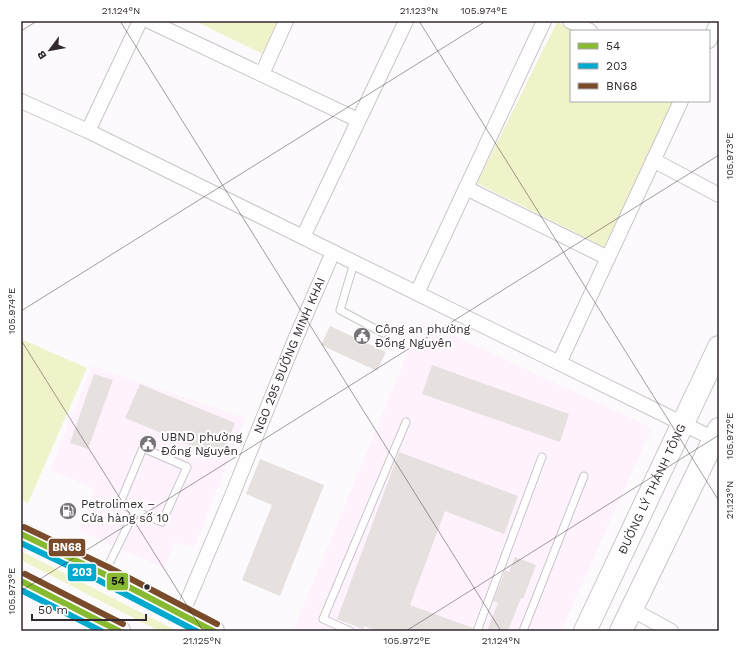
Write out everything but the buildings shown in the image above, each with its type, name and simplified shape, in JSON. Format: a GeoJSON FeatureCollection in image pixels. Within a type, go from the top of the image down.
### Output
{"type":"FeatureCollection","features":[{"type":"Feature","properties":{"kind":"main road","name":"ĐƯỜNG LÝ THÁNH TÔNG"},"geometry":{"type":"LineString","coordinates":[[585,631],[719,347]]}},
{"type":"Feature","properties":{"kind":"main road"},"geometry":{"type":"LineString","coordinates":[[621,631],[717,434]]}},
{"type":"Feature","properties":{"kind":"main road"},"geometry":{"type":"LineString","coordinates":[[21,534],[104,574],[213,631]]}},
{"type":"Feature","properties":{"kind":"main road"},"geometry":{"type":"LineString","coordinates":[[21,581],[118,631]]}},
{"type":"Feature","properties":{"kind":"main road"},"geometry":{"type":"LineString","coordinates":[[602,594],[631,610]]}},
{"type":"Feature","properties":{"kind":"street"},"geometry":{"type":"LineString","coordinates":[[88,131],[140,21]]}},
{"type":"Feature","properties":{"kind":"street"},"geometry":{"type":"LineString","coordinates":[[149,21],[358,120]]}},
{"type":"Feature","properties":{"kind":"street"},"geometry":{"type":"LineString","coordinates":[[262,74],[286,21]]}},
{"type":"Feature","properties":{"kind":"street"},"geometry":{"type":"LineString","coordinates":[[303,237],[406,21]]}},
{"type":"Feature","properties":{"kind":"street"},"geometry":{"type":"LineString","coordinates":[[417,293],[544,21]]}},
{"type":"Feature","properties":{"kind":"street"},"geometry":{"type":"LineString","coordinates":[[570,21],[588,30]]}},
{"type":"Feature","properties":{"kind":"street"},"geometry":{"type":"LineString","coordinates":[[710,39],[718,21]]}},
{"type":"Feature","properties":{"kind":"street"},"geometry":{"type":"LineString","coordinates":[[21,101],[88,131],[682,424],[717,434]]}},
{"type":"Feature","properties":{"kind":"street"},"geometry":{"type":"LineString","coordinates":[[559,363],[681,102]]}},
{"type":"Feature","properties":{"kind":"street"},"geometry":{"type":"LineString","coordinates":[[653,160],[719,195]]}},
{"type":"Feature","properties":{"kind":"street"},"geometry":{"type":"LineString","coordinates":[[466,188],[608,258]]}},
{"type":"Feature","properties":{"kind":"street","name":"NGO 295 ĐƯỜNG MINH KHAI"},"geometry":{"type":"LineString","coordinates":[[182,614],[297,335],[333,252]]}},
{"type":"Feature","properties":{"kind":"street"},"geometry":{"type":"LineString","coordinates":[[631,610],[670,631]]}},
{"type":"Feature","properties":{"kind":"lane"},"geometry":{"type":"LineString","coordinates":[[354,262],[340,310],[383,332]]}},
{"type":"Feature","properties":{"kind":"lane"},"geometry":{"type":"LineString","coordinates":[[350,631],[323,619],[406,422]]}},
{"type":"Feature","properties":{"kind":"lane"},"geometry":{"type":"LineString","coordinates":[[143,448],[187,467],[162,522],[135,511],[120,503],[143,448]]}},
{"type":"Feature","properties":{"kind":"lane"},"geometry":{"type":"LineString","coordinates":[[477,631],[542,458]]}},
{"type":"Feature","properties":{"kind":"lane"},"geometry":{"type":"LineString","coordinates":[[523,631],[584,476]]}},
{"type":"Feature","properties":{"kind":"lane"},"geometry":{"type":"LineString","coordinates":[[104,574],[135,511]]}},
{"type":"Feature","properties":{"kind":"shaded area"},"geometry":{"type":"Polygon","coordinates":[[[421,320],[652,428],[561,631],[293,631],[421,320]]]}},
{"type":"Feature","properties":{"kind":"shaded area","name":"UBND phường Đồng Nguyên"},"geometry":{"type":"Polygon","coordinates":[[[92,366],[245,418],[194,548],[175,542],[164,568],[80,531],[95,489],[50,470],[92,366]]]}},
{"type":"Feature","properties":{"kind":"green space"},"geometry":{"type":"Polygon","coordinates":[[[195,21],[279,21],[263,54],[195,21]]]}},
{"type":"Feature","properties":{"kind":"green space"},"geometry":{"type":"Polygon","coordinates":[[[557,22],[572,30],[570,30],[570,102],[676,102],[604,247],[477,183],[557,22]]]}},
{"type":"Feature","properties":{"kind":"green space"},"geometry":{"type":"Polygon","coordinates":[[[21,339],[87,368],[28,503],[21,500],[21,339]]]}},
{"type":"Feature","properties":{"kind":"green space"},"geometry":{"type":"Polygon","coordinates":[[[21,551],[177,631],[159,631],[21,560],[21,551]]]}},
{"type":"Feature","properties":{"kind":"transit line","name":"BN68"},"geometry":{"type":"LineString","coordinates":[[24,527],[108,567],[217,624]]}},
{"type":"Feature","properties":{"kind":"transit line","name":"54"},"geometry":{"type":"LineString","coordinates":[[21,534],[104,574],[213,631]]}},
{"type":"Feature","properties":{"kind":"transit line","name":"203"},"geometry":{"type":"LineString","coordinates":[[21,543],[100,581],[196,631]]}},
{"type":"Feature","properties":{"kind":"transit line","name":"BN68"},"geometry":{"type":"LineString","coordinates":[[25,574],[123,624]]}},
{"type":"Feature","properties":{"kind":"transit line","name":"54"},"geometry":{"type":"LineString","coordinates":[[21,581],[119,631]]}},
{"type":"Feature","properties":{"kind":"transit line","name":"203"},"geometry":{"type":"LineString","coordinates":[[21,590],[101,631]]}},
{"type":"Feature","properties":{"kind":"place","name":"Công an phường Đồng Nguyên"},"geometry":{"type":"Point","coordinates":[362,336]}},
{"type":"Feature","properties":{"kind":"place","name":"UBND phường Đồng Nguyên"},"geometry":{"type":"Point","coordinates":[148,444]}},
{"type":"Feature","properties":{"kind":"place","name":"Petrolimex – Cửa hàng số 10"},"geometry":{"type":"Point","coordinates":[68,511]}}]}
